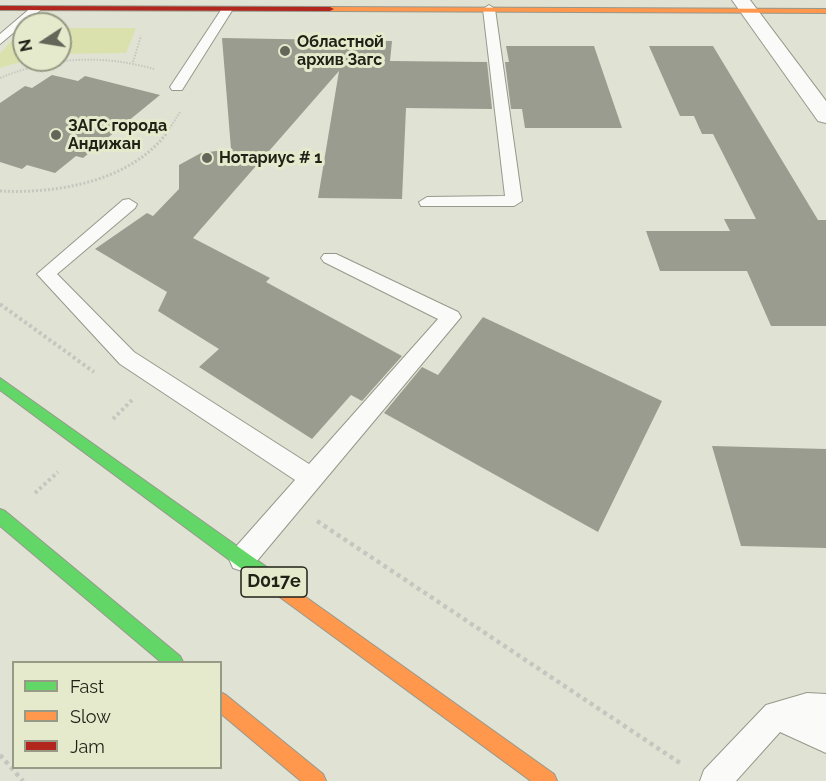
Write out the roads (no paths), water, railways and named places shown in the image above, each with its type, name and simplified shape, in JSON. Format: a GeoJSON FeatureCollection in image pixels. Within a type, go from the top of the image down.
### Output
{"type":"FeatureCollection","features":[{"type":"Feature","properties":{"kind":"street"},"geometry":{"type":"LineString","coordinates":[[745,5],[826,116]]}},
{"type":"Feature","properties":{"kind":"street"},"geometry":{"type":"LineString","coordinates":[[0,8],[489,9],[745,5],[826,11]]}},
{"type":"Feature","properties":{"kind":"street","name":"D017e"},"geometry":{"type":"LineString","coordinates":[[0,383],[547,781]]}},
{"type":"Feature","properties":{"kind":"street"},"geometry":{"type":"LineString","coordinates":[[0,516],[172,661]]}},
{"type":"Feature","properties":{"kind":"street"},"geometry":{"type":"LineString","coordinates":[[222,703],[316,781]]}},
{"type":"Feature","properties":{"kind":"lane"},"geometry":{"type":"LineString","coordinates":[[0,40],[37,8]]}},
{"type":"Feature","properties":{"kind":"lane"},"geometry":{"type":"LineString","coordinates":[[177,87],[227,9]]}},
{"type":"Feature","properties":{"kind":"lane"},"geometry":{"type":"LineString","coordinates":[[427,202],[514,201],[489,9]]}},
{"type":"Feature","properties":{"kind":"lane"},"geometry":{"type":"LineString","coordinates":[[129,204],[46,274],[127,358],[313,479]]}},
{"type":"Feature","properties":{"kind":"lane"},"geometry":{"type":"LineString","coordinates":[[242,559],[292,504],[451,317],[330,258]]}},
{"type":"Feature","properties":{"kind":"lane"},"geometry":{"type":"LineString","coordinates":[[715,781],[776,715],[807,707],[826,708]]}},
{"type":"Feature","properties":{"kind":"lane"},"geometry":{"type":"LineString","coordinates":[[776,715],[826,738]]}},
{"type":"Feature","properties":{"kind":"place","name":"Областной архив Загс"},"geometry":{"type":"Point","coordinates":[285,51]}},
{"type":"Feature","properties":{"kind":"place","name":"ЗАГС города Андижан"},"geometry":{"type":"Point","coordinates":[56,135]}},
{"type":"Feature","properties":{"kind":"place","name":"Нотариус # 1"},"geometry":{"type":"Point","coordinates":[207,158]}}]}
